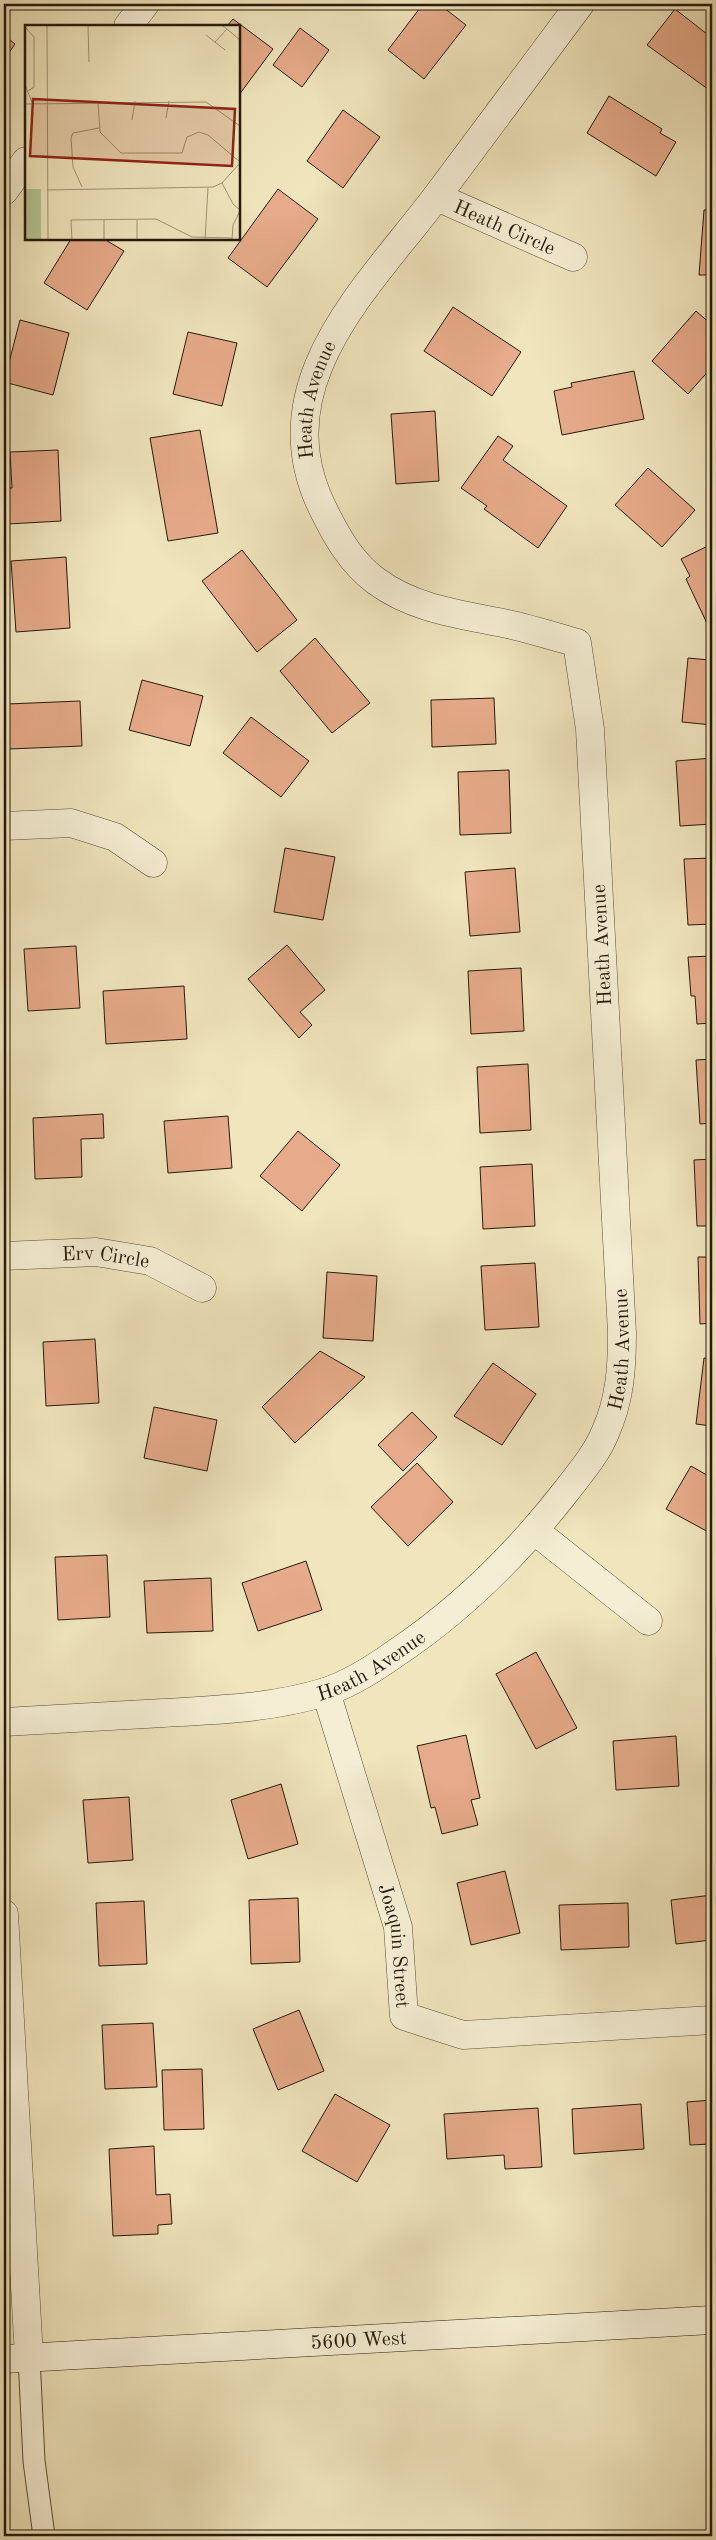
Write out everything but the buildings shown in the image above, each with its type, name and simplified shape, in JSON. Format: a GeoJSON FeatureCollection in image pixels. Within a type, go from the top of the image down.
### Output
{"type":"FeatureCollection","features":[{"type":"Feature","properties":{"kind":"street"},"geometry":{"type":"LineString","coordinates":[[129,25],[145,4]]}},
{"type":"Feature","properties":{"kind":"street","name":"Heath Avenue"},"geometry":{"type":"LineString","coordinates":[[4,1722],[222,1710],[268,1704],[326,1692],[371,1671],[431,1630],[484,1583],[535,1531],[577,1477],[604,1435],[616,1405],[622,1371],[622,1333],[590,729],[577,643],[503,623],[457,616],[417,604],[376,581],[342,547],[316,495],[303,441],[310,391],[320,358],[340,322],[437,197],[580,4]]}},
{"type":"Feature","properties":{"kind":"street"},"geometry":{"type":"LineString","coordinates":[[4,191],[25,162]]}},
{"type":"Feature","properties":{"kind":"street","name":"Heath Circle"},"geometry":{"type":"LineString","coordinates":[[437,197],[573,258]]}},
{"type":"Feature","properties":{"kind":"street"},"geometry":{"type":"LineString","coordinates":[[4,826],[70,823],[115,837],[153,863]]}},
{"type":"Feature","properties":{"kind":"street","name":"Erv Circle"},"geometry":{"type":"LineString","coordinates":[[4,1256],[96,1252],[150,1261],[202,1288]]}},
{"type":"Feature","properties":{"kind":"street"},"geometry":{"type":"LineString","coordinates":[[535,1531],[648,1621]]}},
{"type":"Feature","properties":{"kind":"street","name":"Joaquin Street"},"geometry":{"type":"LineString","coordinates":[[326,1692],[398,1927],[404,2016],[463,2035],[712,2020]]}},
{"type":"Feature","properties":{"kind":"street"},"geometry":{"type":"LineString","coordinates":[[4,1914],[16,2358]]}},
{"type":"Feature","properties":{"kind":"street","name":"5600 West"},"geometry":{"type":"LineString","coordinates":[[16,2358],[712,2320]]}},
{"type":"Feature","properties":{"kind":"lane"},"geometry":{"type":"LineString","coordinates":[[16,2358],[34,2461],[44,2536]]}}]}
